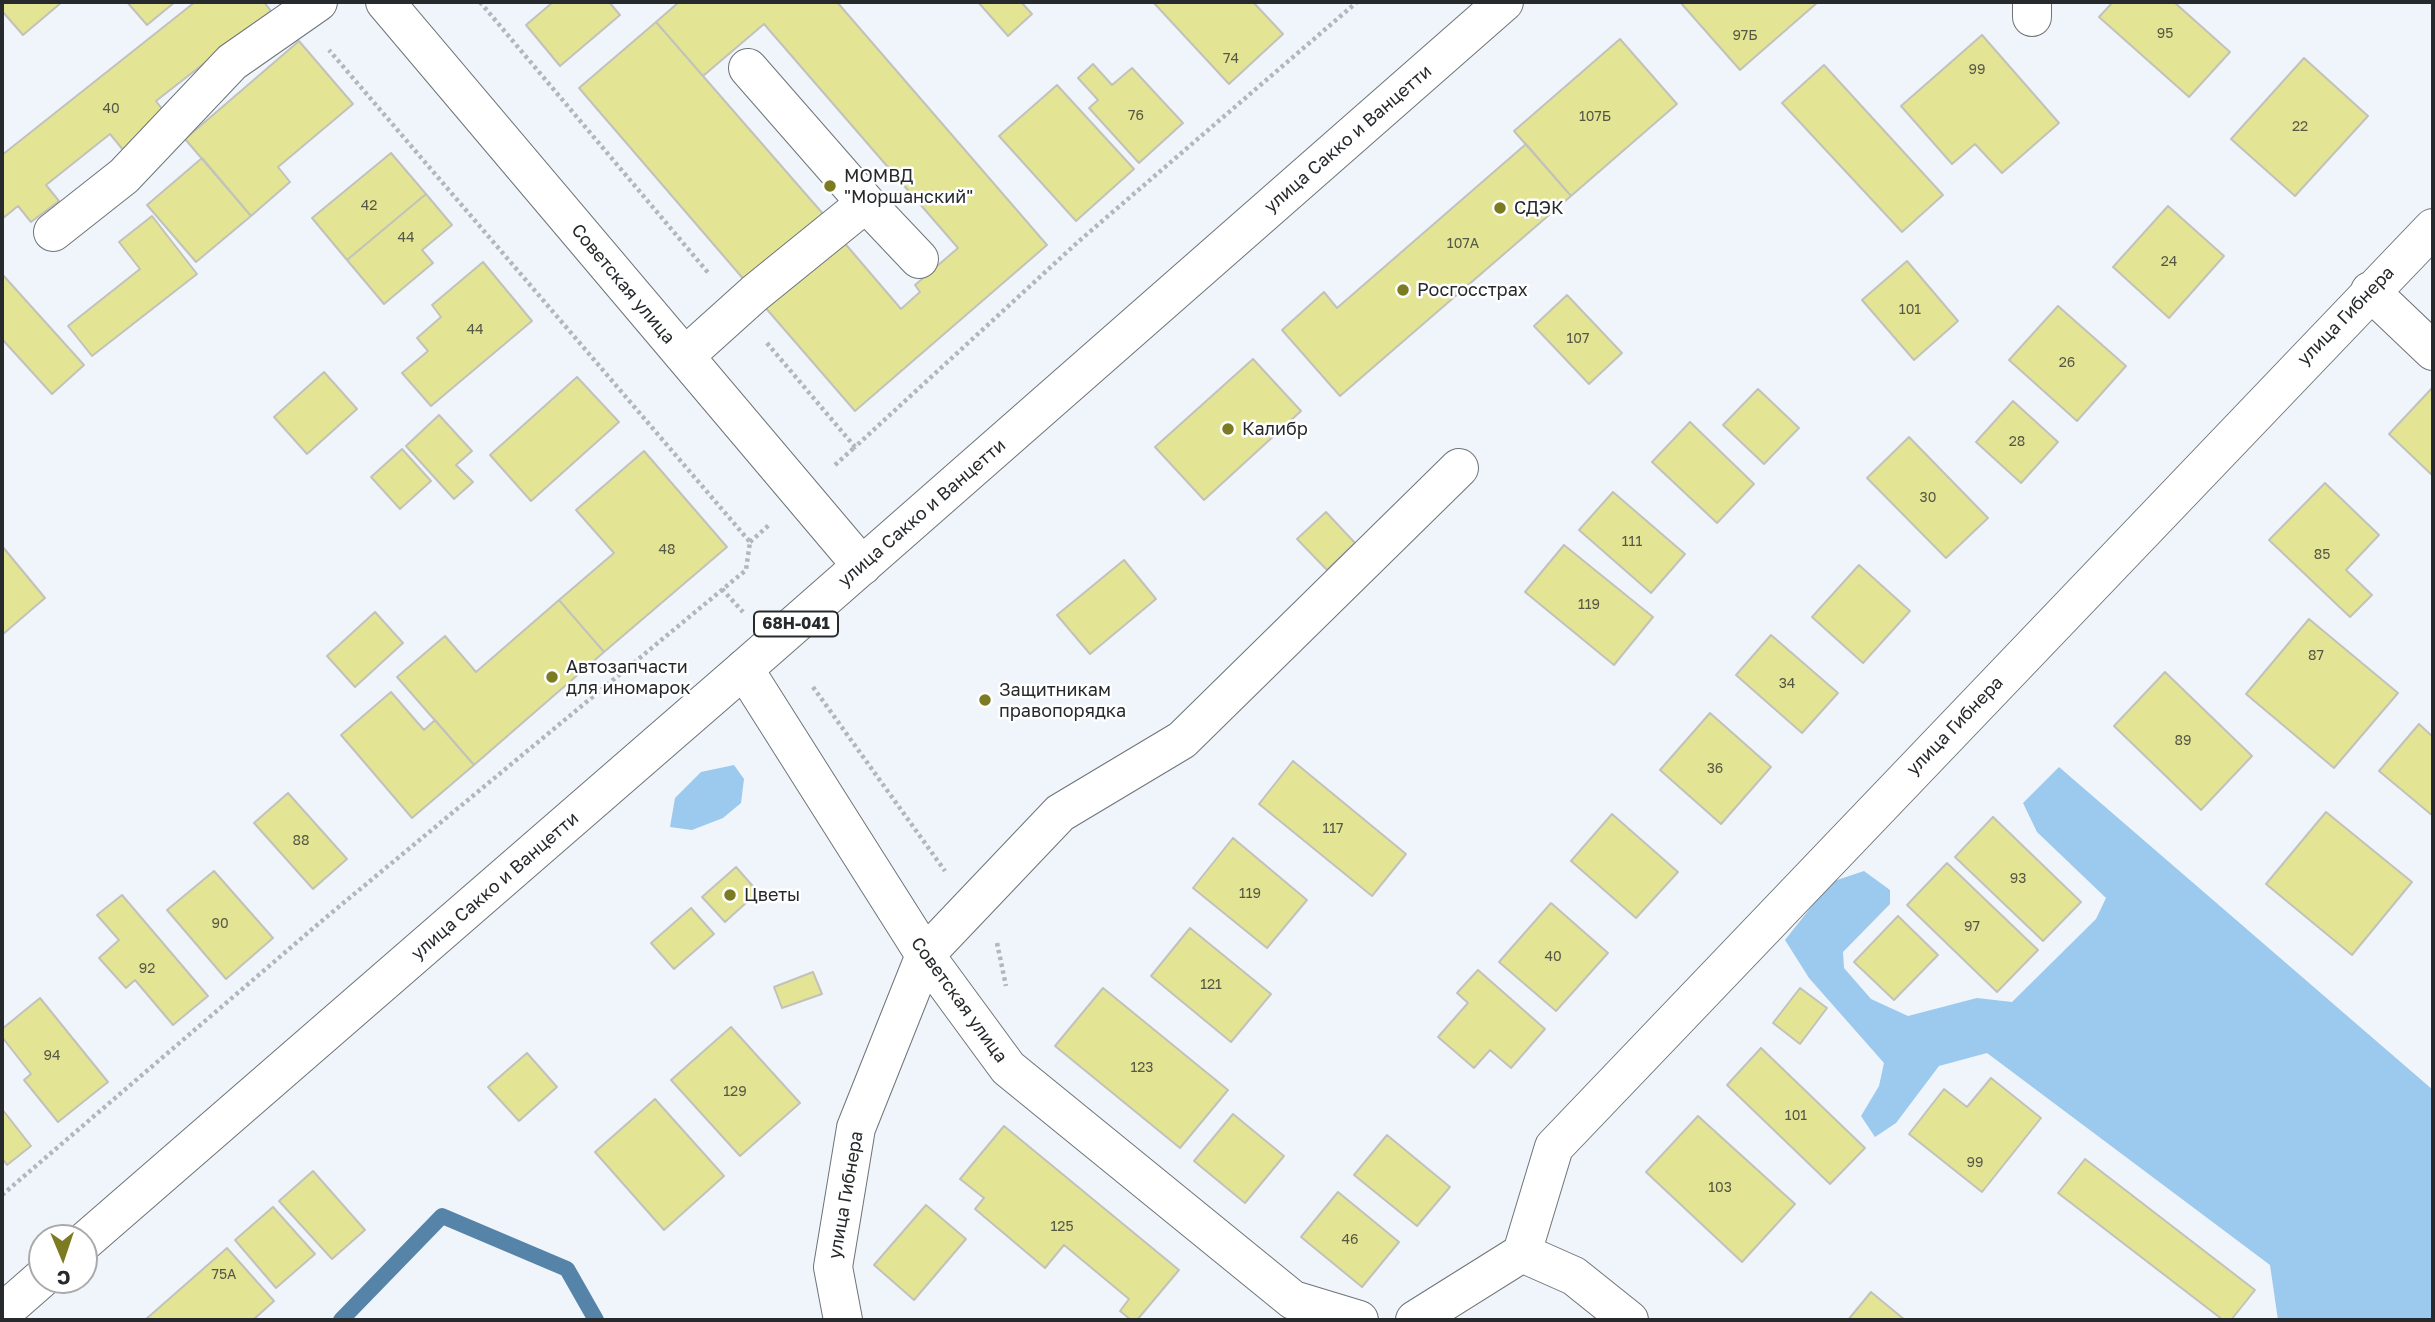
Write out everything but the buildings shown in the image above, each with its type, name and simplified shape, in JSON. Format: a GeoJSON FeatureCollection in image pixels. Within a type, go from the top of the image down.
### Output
{"type":"FeatureCollection","features":[{"type":"Feature","properties":{"kind":"street","name":"Советская улица"},"geometry":{"type":"LineString","coordinates":[[385,2],[862,566]]}},
{"type":"Feature","properties":{"kind":"street","name":"улица Сакко и Ванцетти"},"geometry":{"type":"LineString","coordinates":[[98,1230],[773,644],[1504,2]]}},
{"type":"Feature","properties":{"kind":"street"},"geometry":{"type":"LineString","coordinates":[[53,232],[124,176],[232,62],[308,8]]}},
{"type":"Feature","properties":{"kind":"street"},"geometry":{"type":"LineString","coordinates":[[748,68],[866,203],[919,259]]}},
{"type":"Feature","properties":{"kind":"street"},"geometry":{"type":"LineString","coordinates":[[685,356],[755,293],[866,203]]}},
{"type":"Feature","properties":{"kind":"street","name":"улица Гибнера"},"geometry":{"type":"LineString","coordinates":[[1522,1253],[1554,1147],[2433,228]]}},
{"type":"Feature","properties":{"kind":"street"},"geometry":{"type":"LineString","coordinates":[[2370,291],[2433,351]]}},
{"type":"Feature","properties":{"kind":"street"},"geometry":{"type":"LineString","coordinates":[[925,955],[1060,813],[1182,740],[1459,468]]}},
{"type":"Feature","properties":{"kind":"street","name":"Советская улица"},"geometry":{"type":"LineString","coordinates":[[744,669],[925,955],[1008,1068],[1293,1300],[1359,1320]]}},
{"type":"Feature","properties":{"kind":"street","name":"улица Гибнера"},"geometry":{"type":"LineString","coordinates":[[843,1320],[833,1267],[856,1128],[925,955]]}},
{"type":"Feature","properties":{"kind":"street"},"geometry":{"type":"LineString","coordinates":[[1415,1320],[1522,1253],[1574,1276],[1629,1320]]}},
{"type":"Feature","properties":{"kind":"street"},"geometry":{"type":"LineString","coordinates":[[2,1313],[28,1291]]}},
{"type":"Feature","properties":{"kind":"path"},"geometry":{"type":"LineString","coordinates":[[1079,241],[1357,2]]}},
{"type":"Feature","properties":{"kind":"path"},"geometry":{"type":"LineString","coordinates":[[2,1195],[324,919],[746,569],[750,542],[308,8]]}},
{"type":"Feature","properties":{"kind":"path"},"geometry":{"type":"LineString","coordinates":[[722,589],[814,689],[997,944],[1007,993]]}},
{"type":"Feature","properties":{"kind":"shaded area"},"geometry":{"type":"Polygon","coordinates":[[[734,765],[744,779],[741,803],[723,818],[692,830],[670,827],[675,798],[701,772],[734,765]]]}},
{"type":"Feature","properties":{"kind":"shaded area"},"geometry":{"type":"Polygon","coordinates":[[[2059,767],[2433,1090],[2433,1320],[2278,1320],[2270,1265],[1987,1053],[1939,1066],[1896,1123],[1875,1137],[1861,1116],[1879,1086],[1884,1063],[1809,978],[1785,940],[1831,882],[1864,871],[1890,890],[1890,904],[1843,952],[1844,968],[1871,999],[1908,1016],[1977,998],[2012,1002],[2096,919],[2106,898],[2037,832],[2023,803],[2059,767]]]}},
{"type":"Feature","properties":{"kind":"waterway"},"geometry":{"type":"LineString","coordinates":[[341,1320],[442,1216],[567,1269],[596,1320]]}},
{"type":"Feature","properties":{"kind":"place","name":"МОМВД \"Моршанский\""},"geometry":{"type":"Point","coordinates":[830,186]}},
{"type":"Feature","properties":{"kind":"place","name":"СДЭК"},"geometry":{"type":"Point","coordinates":[1500,208]}},
{"type":"Feature","properties":{"kind":"place","name":"Росгосстрах"},"geometry":{"type":"Point","coordinates":[1403,290]}},
{"type":"Feature","properties":{"kind":"place","name":"Калибр"},"geometry":{"type":"Point","coordinates":[1228,429]}},
{"type":"Feature","properties":{"kind":"place","name":"Автозапчасти для иномарок"},"geometry":{"type":"Point","coordinates":[552,677]}},
{"type":"Feature","properties":{"kind":"place","name":"Защитникам правопорядка"},"geometry":{"type":"Point","coordinates":[985,700]}},
{"type":"Feature","properties":{"kind":"place","name":"Цветы"},"geometry":{"type":"Point","coordinates":[730,895]}}]}
